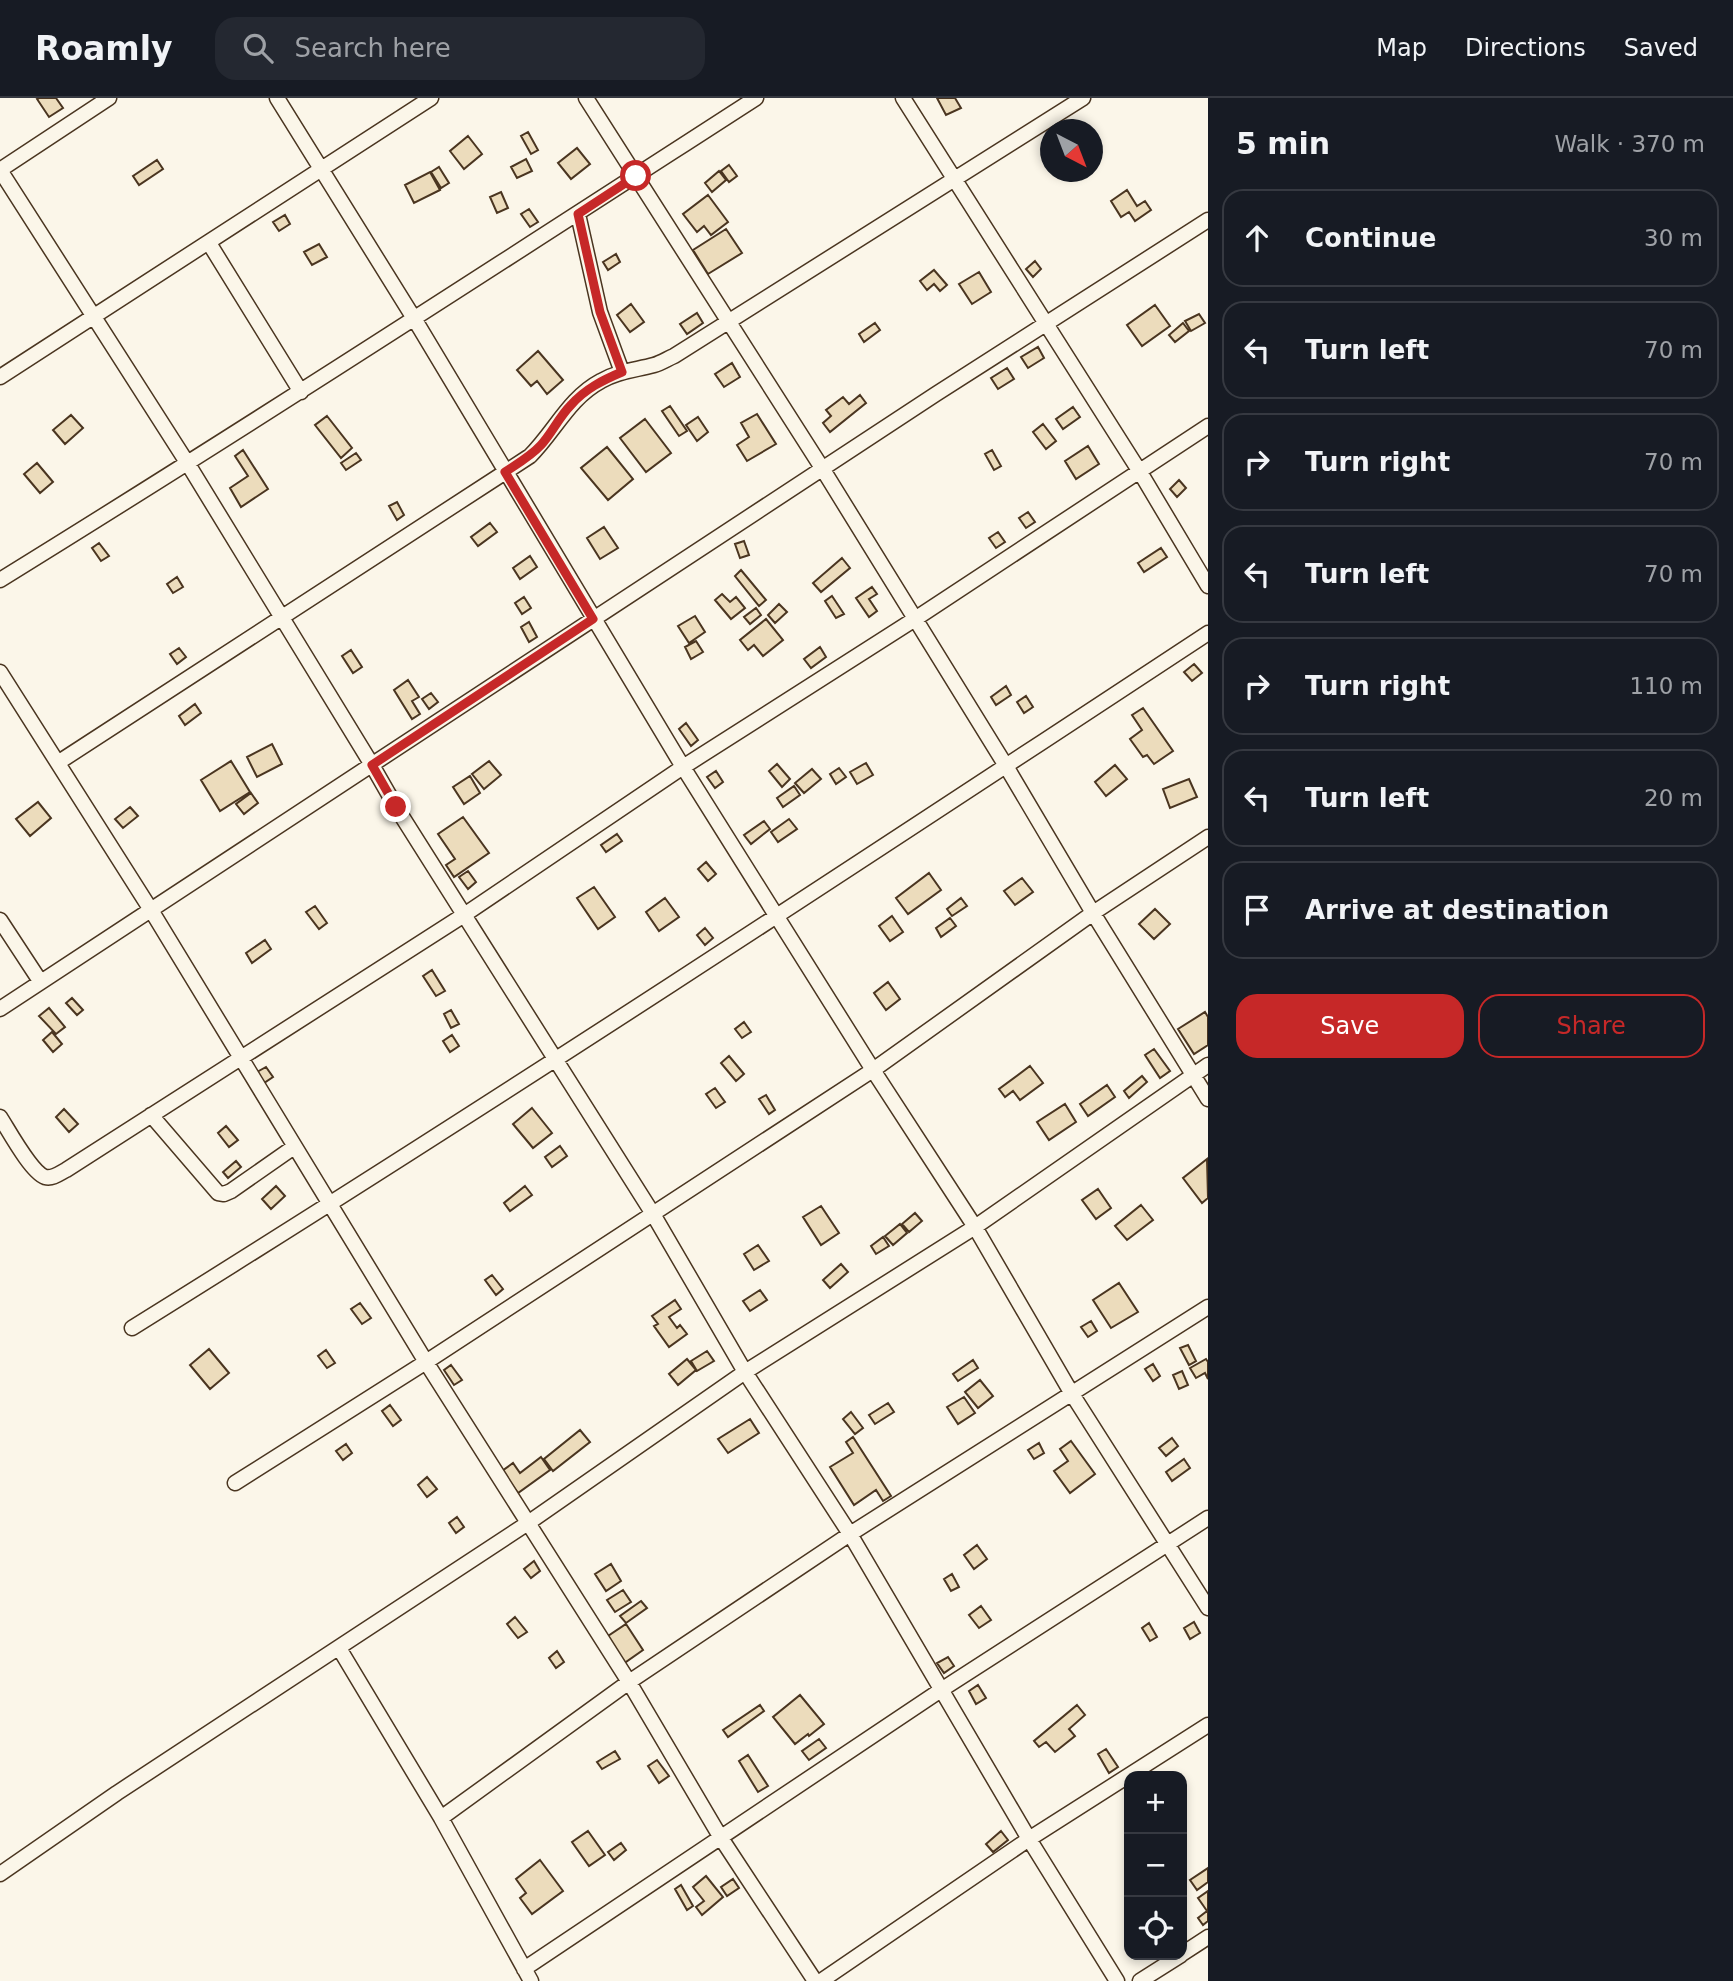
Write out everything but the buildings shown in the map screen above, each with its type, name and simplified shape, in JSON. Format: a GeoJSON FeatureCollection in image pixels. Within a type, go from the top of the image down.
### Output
{"type":"FeatureCollection","features":[{"type":"Feature","properties":{"kind":"street"},"geometry":{"type":"LineString","coordinates":[[109,98],[0,170],[188,464],[396,807],[653,1214],[745,1372],[850,1534],[1029,1839],[1117,1981]]}},
{"type":"Feature","properties":{"kind":"street"},"geometry":{"type":"LineString","coordinates":[[277,98],[415,320],[683,768],[975,1227],[1072,1394],[1208,1608]]}},
{"type":"Feature","properties":{"kind":"street"},"geometry":{"type":"LineString","coordinates":[[0,377],[431,98]]}},
{"type":"Feature","properties":{"kind":"street"},"geometry":{"type":"LineString","coordinates":[[586,98],[822,468],[1208,1098]]}},
{"type":"Feature","properties":{"kind":"street"},"geometry":{"type":"LineString","coordinates":[[0,580],[415,320],[756,98]]}},
{"type":"Feature","properties":{"kind":"street"},"geometry":{"type":"LineString","coordinates":[[903,98],[1140,472],[1208,586]]}},
{"type":"Feature","properties":{"kind":"street"},"geometry":{"type":"LineString","coordinates":[[59,762],[530,456],[570,406],[601,380],[622,372],[656,365],[674,356],[1083,98]]}},
{"type":"Feature","properties":{"kind":"street"},"geometry":{"type":"LineString","coordinates":[[578,214],[600,312],[622,372]]}},
{"type":"Feature","properties":{"kind":"street"},"geometry":{"type":"LineString","coordinates":[[0,1009],[822,468],[1208,220]]}},
{"type":"Feature","properties":{"kind":"street"},"geometry":{"type":"LineString","coordinates":[[209,243],[301,392]]}},
{"type":"Feature","properties":{"kind":"street"},"geometry":{"type":"LineString","coordinates":[[0,1117],[35,1170],[44,1177],[52,1178],[464,915],[683,768],[1208,426]]}},
{"type":"Feature","properties":{"kind":"street"},"geometry":{"type":"LineString","coordinates":[[132,1328],[555,1060],[1208,633]]}},
{"type":"Feature","properties":{"kind":"street"},"geometry":{"type":"LineString","coordinates":[[0,672],[152,910],[426,1362],[629,1682],[721,1838],[815,1981]]}},
{"type":"Feature","properties":{"kind":"street"},"geometry":{"type":"LineString","coordinates":[[235,1483],[426,1362],[873,1070],[1093,913],[1208,837]]}},
{"type":"Feature","properties":{"kind":"street"},"geometry":{"type":"LineString","coordinates":[[0,920],[40,981]]}},
{"type":"Feature","properties":{"kind":"street"},"geometry":{"type":"LineString","coordinates":[[0,1874],[117,1793],[528,1522],[745,1372],[975,1227],[1208,1065]]}},
{"type":"Feature","properties":{"kind":"street"},"geometry":{"type":"LineString","coordinates":[[152,1115],[218,1193],[231,1191],[294,1147]]}},
{"type":"Feature","properties":{"kind":"street"},"geometry":{"type":"LineString","coordinates":[[441,1818],[629,1682],[850,1534],[1208,1307]]}},
{"type":"Feature","properties":{"kind":"street"},"geometry":{"type":"LineString","coordinates":[[339,1648],[441,1818],[528,1975],[721,1838],[941,1690],[1208,1518]]}},
{"type":"Feature","properties":{"kind":"street"},"geometry":{"type":"LineString","coordinates":[[821,1981],[1029,1839],[1208,1725]]}},
{"type":"Feature","properties":{"kind":"street"},"geometry":{"type":"LineString","coordinates":[[1187,1950],[1208,1937]]}},
{"type":"Feature","properties":{"kind":"street"},"geometry":{"type":"LineString","coordinates":[[1140,1981],[1172,1960]]}},
{"type":"Feature","properties":{"kind":"route"},"geometry":{"type":"LineString","coordinates":[[396,807],[372,765],[593,619],[505,472],[530,456],[541,445],[570,406],[585,392],[601,380],[622,372],[600,312],[578,214],[636,176]]}}]}
